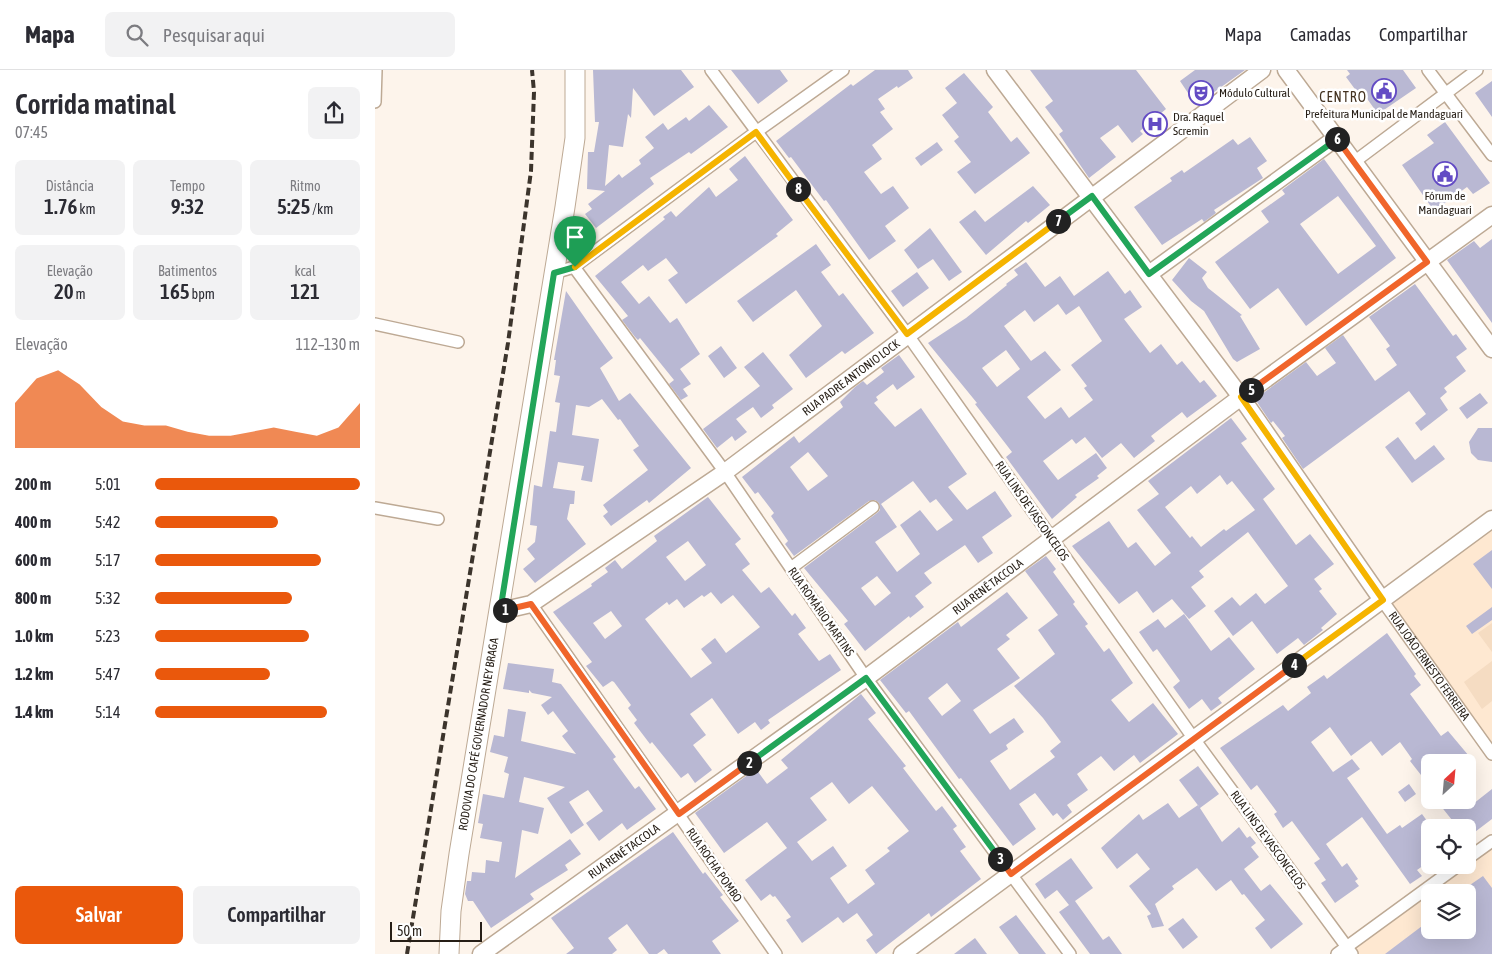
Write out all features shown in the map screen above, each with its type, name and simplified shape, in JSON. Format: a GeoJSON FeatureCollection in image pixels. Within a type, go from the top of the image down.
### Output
{"type":"FeatureCollection","features":[{"type":"Feature","properties":{"kind":"main road","name":"RODOVIA DO CAFÉ GOVERNADOR NEY BRAGA"},"geometry":{"type":"LineString","coordinates":[[449,954],[459,854],[500,612],[575,138],[575,70]]}},
{"type":"Feature","properties":{"kind":"main road","name":"RUA JOÃO ERNESTO FERREIRA"},"geometry":{"type":"LineString","coordinates":[[995,70],[1092,196],[1241,397],[1383,600]]}},
{"type":"Feature","properties":{"kind":"main road","name":"RUA PADRE ANTONIO LOCK"},"geometry":{"type":"LineString","coordinates":[[500,612],[531,604],[725,472],[1262,70]]}},
{"type":"Feature","properties":{"kind":"main road"},"geometry":{"type":"LineString","coordinates":[[1286,70],[1492,349]]}},
{"type":"Feature","properties":{"kind":"main road"},"geometry":{"type":"LineString","coordinates":[[1149,274],[1336,138]]}},
{"type":"Feature","properties":{"kind":"main road","name":"RUA RENÊ TACCOLA"},"geometry":{"type":"LineString","coordinates":[[489,952],[866,678],[1241,397],[1492,215]]}},
{"type":"Feature","properties":{"kind":"main road"},"geometry":{"type":"LineString","coordinates":[[902,954],[1492,519]]}},
{"type":"Feature","properties":{"kind":"street"},"geometry":{"type":"LineString","coordinates":[[375,102],[376,70]]}},
{"type":"Feature","properties":{"kind":"street","name":"RUA LINS DE VASCONCELOS"},"geometry":{"type":"LineString","coordinates":[[711,70],[907,334],[1194,739],[1349,950]]}},
{"type":"Feature","properties":{"kind":"street"},"geometry":{"type":"LineString","coordinates":[[554,273],[575,267],[756,132],[843,70]]}},
{"type":"Feature","properties":{"kind":"street"},"geometry":{"type":"LineString","coordinates":[[1428,70],[1492,155]]}},
{"type":"Feature","properties":{"kind":"street"},"geometry":{"type":"LineString","coordinates":[[1354,162],[1477,70]]}},
{"type":"Feature","properties":{"kind":"street","name":"RUA ROMÁRIO MARTINS"},"geometry":{"type":"LineString","coordinates":[[575,267],[725,472],[866,678],[1070,954]]}},
{"type":"Feature","properties":{"kind":"street"},"geometry":{"type":"LineString","coordinates":[[375,324],[458,342]]}},
{"type":"Feature","properties":{"kind":"street"},"geometry":{"type":"LineString","coordinates":[[791,568],[873,507]]}},
{"type":"Feature","properties":{"kind":"street"},"geometry":{"type":"LineString","coordinates":[[375,508],[438,519]]}},
{"type":"Feature","properties":{"kind":"street","name":"RUA JOÃO ERNESTO FERREIRA"},"geometry":{"type":"LineString","coordinates":[[1383,600],[1492,754]]}},
{"type":"Feature","properties":{"kind":"street","name":"RUA ROCHA POMBO"},"geometry":{"type":"LineString","coordinates":[[531,604],[776,954]]}},
{"type":"Feature","properties":{"kind":"street"},"geometry":{"type":"LineString","coordinates":[[1476,852],[1492,841]]}},
{"type":"Feature","properties":{"kind":"street"},"geometry":{"type":"LineString","coordinates":[[1337,954],[1349,950],[1447,874]]}},
{"type":"Feature","properties":{"kind":"shaded area"},"geometry":{"type":"Polygon","coordinates":[[[1492,526],[1492,745],[1389,602],[1492,526]]]}},
{"type":"Feature","properties":{"kind":"shaded area"},"geometry":{"type":"Polygon","coordinates":[[[1492,623],[1492,652],[1478,633],[1492,623]]]}},
{"type":"Feature","properties":{"kind":"shaded area"},"geometry":{"type":"Polygon","coordinates":[[[1492,661],[1492,701],[1482,709],[1464,682],[1492,661]]]}},
{"type":"Feature","properties":{"kind":"shaded area"},"geometry":{"type":"Polygon","coordinates":[[[1492,848],[1492,954],[1359,954],[1355,948],[1421,900],[1421,939],[1476,939],[1476,884],[1442,884],[1456,874],[1476,874],[1476,860],[1492,848]]]}},
{"type":"Feature","properties":{"kind":"building"},"geometry":{"type":"Polygon","coordinates":[[[593,70],[681,70],[694,87],[654,116],[633,88],[631,118],[628,114],[623,147],[609,145],[605,186],[619,174],[622,178],[641,164],[639,160],[654,148],[645,137],[663,123],[668,130],[686,117],[689,121],[709,105],[728,127],[691,154],[689,152],[650,178],[654,184],[596,228],[585,214],[592,209],[588,204],[605,191],[587,189],[588,152],[594,152],[599,122],[595,122],[593,70]]]}},
{"type":"Feature","properties":{"kind":"building"},"geometry":{"type":"Polygon","coordinates":[[[731,70],[780,70],[788,81],[758,104],[731,70]]]}},
{"type":"Feature","properties":{"kind":"building"},"geometry":{"type":"Polygon","coordinates":[[[875,70],[908,70],[913,78],[878,99],[885,109],[880,112],[893,129],[872,145],[882,159],[864,172],[881,194],[893,186],[909,208],[885,226],[896,241],[869,260],[826,200],[824,201],[791,157],[789,158],[776,141],[851,84],[853,86],[875,70]]]}},
{"type":"Feature","properties":{"kind":"building"},"geometry":{"type":"Polygon","coordinates":[[[1030,70],[1136,70],[1166,109],[1140,131],[1143,134],[1132,143],[1118,125],[1100,138],[1116,157],[1089,178],[1059,134],[1063,131],[1045,107],[1053,101],[1030,70]]]}},
{"type":"Feature","properties":{"kind":"building","name":"Módulo Cultural"},"geometry":{"type":"Polygon","coordinates":[[[1195,70],[1245,70],[1196,105],[1180,81],[1195,70]]]}},
{"type":"Feature","properties":{"kind":"building","name":"Prefeitura Municipal de Mandaguari"},"geometry":{"type":"Polygon","coordinates":[[[1347,70],[1403,70],[1416,88],[1378,114],[1363,93],[1360,96],[1346,77],[1350,74],[1347,70]]]}},
{"type":"Feature","properties":{"kind":"building"},"geometry":{"type":"Polygon","coordinates":[[[964,73],[993,107],[988,112],[1011,142],[1017,137],[1030,153],[975,194],[957,172],[971,162],[954,141],[959,137],[942,115],[957,103],[945,88],[964,73]]]}},
{"type":"Feature","properties":{"kind":"building"},"geometry":{"type":"Polygon","coordinates":[[[1492,81],[1492,117],[1475,93],[1492,81]]]}},
{"type":"Feature","properties":{"kind":"building","name":"Fórum de Mandaguari"},"geometry":{"type":"Polygon","coordinates":[[[1445,122],[1490,183],[1473,194],[1467,187],[1434,211],[1402,165],[1434,143],[1427,135],[1445,122]]]}},
{"type":"Feature","properties":{"kind":"building"},"geometry":{"type":"Polygon","coordinates":[[[1250,137],[1267,161],[1257,168],[1263,178],[1214,210],[1216,213],[1204,222],[1202,219],[1162,245],[1134,207],[1172,181],[1170,178],[1182,170],[1184,173],[1233,139],[1238,145],[1250,137]]]}},
{"type":"Feature","properties":{"kind":"building"},"geometry":{"type":"Polygon","coordinates":[[[937,142],[943,150],[921,166],[915,158],[937,142]]]}},
{"type":"Feature","properties":{"kind":"building"},"geometry":{"type":"Polygon","coordinates":[[[745,156],[793,220],[776,234],[778,236],[686,304],[668,280],[678,273],[666,258],[648,271],[643,265],[621,282],[639,304],[649,296],[670,323],[677,318],[700,354],[680,369],[691,384],[683,389],[688,396],[681,400],[669,384],[674,380],[640,338],[638,340],[622,320],[628,316],[595,276],[665,219],[663,217],[671,211],[676,217],[709,187],[716,197],[738,180],[729,169],[745,156]]]}},
{"type":"Feature","properties":{"kind":"building"},"geometry":{"type":"Polygon","coordinates":[[[1324,159],[1396,258],[1306,326],[1278,288],[1250,309],[1215,262],[1269,222],[1261,211],[1285,194],[1282,190],[1324,159]],[[1338,196],[1300,224],[1338,274],[1376,246],[1338,196]]]}},
{"type":"Feature","properties":{"kind":"building"},"geometry":{"type":"Polygon","coordinates":[[[1033,186],[1050,205],[1028,223],[1026,221],[986,255],[959,222],[975,210],[985,222],[1033,186]]]}},
{"type":"Feature","properties":{"kind":"building"},"geometry":{"type":"Polygon","coordinates":[[[930,228],[962,272],[949,281],[933,259],[918,269],[904,250],[930,228]]]}},
{"type":"Feature","properties":{"kind":"building"},"geometry":{"type":"Polygon","coordinates":[[[1492,239],[1492,323],[1447,260],[1474,241],[1480,248],[1492,239]]]}},
{"type":"Feature","properties":{"kind":"building"},"geometry":{"type":"Polygon","coordinates":[[[816,244],[831,265],[821,272],[839,296],[843,293],[874,333],[845,354],[842,351],[806,378],[789,355],[822,326],[796,290],[753,322],[737,301],[816,244]]]}},
{"type":"Feature","properties":{"kind":"building"},"geometry":{"type":"Polygon","coordinates":[[[1189,258],[1207,272],[1202,278],[1208,288],[1242,315],[1240,316],[1260,349],[1237,362],[1233,359],[1204,311],[1191,301],[1172,280],[1189,258]]]}},
{"type":"Feature","properties":{"kind":"building"},"geometry":{"type":"Polygon","coordinates":[[[1026,262],[1045,287],[1060,276],[1074,296],[1108,271],[1125,294],[1130,290],[1142,307],[1124,319],[1150,353],[1161,344],[1177,365],[1182,361],[1200,383],[1204,380],[1217,396],[1187,418],[1182,412],[1151,436],[1155,441],[1134,458],[1121,443],[1102,458],[1085,437],[1076,444],[1072,439],[1043,461],[1058,480],[1096,453],[1107,468],[1097,476],[1099,478],[1075,495],[1077,497],[1052,519],[1006,457],[1012,452],[975,404],[977,403],[928,343],[966,318],[1007,285],[1018,275],[1014,270],[1026,262]],[[1058,304],[1034,322],[1025,310],[1004,326],[1031,361],[1045,351],[1061,370],[1027,397],[1045,419],[1061,407],[1069,418],[1093,400],[1084,388],[1087,386],[1071,365],[1102,341],[1079,306],[1066,315],[1058,304]],[[1006,350],[982,368],[997,387],[1020,369],[1006,350]]]}},
{"type":"Feature","properties":{"kind":"building"},"geometry":{"type":"Polygon","coordinates":[[[917,272],[929,288],[903,307],[891,291],[917,272]]]}},
{"type":"Feature","properties":{"kind":"building"},"geometry":{"type":"Polygon","coordinates":[[[1415,284],[1453,336],[1456,334],[1467,349],[1456,357],[1466,371],[1444,388],[1447,392],[1440,398],[1448,410],[1421,431],[1415,423],[1426,414],[1409,391],[1303,469],[1282,438],[1285,436],[1273,421],[1271,423],[1255,399],[1306,362],[1317,376],[1336,363],[1325,348],[1343,335],[1375,381],[1397,365],[1386,349],[1390,346],[1369,317],[1415,284]]]}},
{"type":"Feature","properties":{"kind":"building"},"geometry":{"type":"Polygon","coordinates":[[[566,291],[613,358],[600,368],[619,401],[630,393],[691,468],[649,503],[647,500],[611,526],[603,516],[608,512],[603,505],[648,470],[633,450],[639,446],[620,419],[618,420],[602,399],[589,407],[576,405],[572,435],[599,439],[592,482],[581,480],[584,466],[558,462],[553,488],[575,491],[574,504],[570,504],[567,519],[586,544],[535,583],[523,569],[535,559],[527,549],[535,542],[537,526],[530,525],[534,485],[542,487],[550,431],[556,432],[560,403],[555,402],[560,376],[554,375],[556,360],[554,360],[566,291]]]}},
{"type":"Feature","properties":{"kind":"building"},"geometry":{"type":"Polygon","coordinates":[[[721,346],[737,368],[724,378],[708,356],[721,346]]]}},
{"type":"Feature","properties":{"kind":"building"},"geometry":{"type":"Polygon","coordinates":[[[763,352],[793,389],[772,405],[774,408],[761,418],[753,407],[736,419],[747,432],[735,441],[732,436],[717,448],[703,429],[760,386],[744,367],[763,352]]]}},
{"type":"Feature","properties":{"kind":"building"},"geometry":{"type":"Polygon","coordinates":[[[899,355],[915,377],[897,390],[893,384],[876,397],[878,400],[874,403],[895,427],[921,408],[967,474],[948,487],[967,510],[995,491],[1012,516],[982,537],[993,553],[978,563],[965,545],[924,573],[932,583],[915,596],[924,607],[910,618],[909,616],[865,651],[844,624],[848,621],[804,568],[877,513],[880,510],[879,503],[875,500],[869,501],[794,556],[785,544],[788,541],[771,516],[774,513],[758,492],[755,494],[742,477],[794,436],[799,443],[843,407],[840,402],[855,387],[863,381],[867,385],[884,372],[881,368],[899,355]],[[808,452],[790,467],[808,491],[828,476],[808,452]],[[913,481],[881,504],[897,527],[875,542],[897,572],[920,554],[900,525],[920,510],[937,531],[953,520],[936,499],[930,503],[913,481]],[[877,576],[861,588],[875,606],[891,593],[877,576]]]}},
{"type":"Feature","properties":{"kind":"building"},"geometry":{"type":"Polygon","coordinates":[[[1480,393],[1488,403],[1467,419],[1459,408],[1480,393]]]}},
{"type":"Feature","properties":{"kind":"building"},"geometry":{"type":"Polygon","coordinates":[[[1231,418],[1247,439],[1241,443],[1275,489],[1263,499],[1296,545],[1310,534],[1334,564],[1314,579],[1322,589],[1319,591],[1337,614],[1321,628],[1323,630],[1304,645],[1298,638],[1277,654],[1252,621],[1233,636],[1214,611],[1232,597],[1240,606],[1256,593],[1265,604],[1288,586],[1248,532],[1199,571],[1204,577],[1191,587],[1206,606],[1189,619],[1172,599],[1153,613],[1137,591],[1119,604],[1072,546],[1109,521],[1128,548],[1136,542],[1155,566],[1171,553],[1137,510],[1159,494],[1148,481],[1231,418]],[[1220,475],[1197,494],[1191,486],[1165,507],[1190,538],[1192,536],[1201,547],[1224,529],[1226,531],[1255,510],[1232,481],[1227,485],[1220,475]]]}},
{"type":"Feature","properties":{"kind":"building"},"geometry":{"type":"Polygon","coordinates":[[[1478,428],[1492,428],[1492,462],[1478,460],[1471,453],[1469,442],[1478,428]]]}},
{"type":"Feature","properties":{"kind":"building"},"geometry":{"type":"Polygon","coordinates":[[[1398,437],[1415,460],[1434,445],[1445,459],[1412,483],[1385,447],[1398,437]]]}},
{"type":"Feature","properties":{"kind":"building"},"geometry":{"type":"Polygon","coordinates":[[[708,497],[741,539],[735,544],[750,564],[742,570],[761,593],[769,587],[792,616],[795,613],[806,628],[798,634],[819,661],[830,654],[841,670],[768,720],[770,723],[761,730],[755,722],[738,734],[712,698],[690,714],[706,735],[693,745],[712,770],[695,783],[688,773],[681,778],[652,742],[650,744],[634,723],[637,720],[628,708],[631,705],[614,682],[612,681],[603,687],[586,666],[592,662],[553,612],[592,586],[591,584],[608,572],[605,568],[615,560],[622,569],[657,541],[654,536],[708,497]],[[688,541],[666,557],[685,581],[706,565],[688,541]],[[711,592],[704,597],[702,595],[684,608],[677,599],[669,605],[667,602],[645,619],[691,678],[712,663],[701,649],[715,638],[726,653],[760,627],[733,595],[721,604],[711,592]],[[611,611],[593,623],[605,639],[622,626],[611,611]]]}},
{"type":"Feature","properties":{"kind":"building"},"geometry":{"type":"Polygon","coordinates":[[[1492,550],[1492,589],[1473,564],[1492,550]]]}},
{"type":"Feature","properties":{"kind":"building"},"geometry":{"type":"Polygon","coordinates":[[[1046,556],[1056,569],[1053,572],[1075,602],[1073,604],[1088,624],[1085,626],[1104,652],[1109,648],[1133,683],[1111,700],[1129,722],[1153,703],[1178,734],[1140,763],[1134,755],[1114,771],[1101,756],[1077,774],[1088,790],[1067,805],[1072,812],[1063,820],[1057,813],[1053,816],[1035,793],[1019,804],[1036,829],[1013,846],[961,778],[959,779],[909,711],[906,713],[880,680],[958,622],[961,627],[1007,592],[1028,618],[1006,635],[1010,639],[997,649],[1020,678],[973,710],[990,734],[1014,718],[1024,732],[1006,745],[1008,749],[990,761],[1010,790],[1055,757],[1050,751],[1061,742],[1043,718],[1014,686],[1055,654],[1038,630],[1058,615],[1025,571],[1046,556]],[[947,683],[928,698],[942,716],[961,701],[947,683]]]}},
{"type":"Feature","properties":{"kind":"building"},"geometry":{"type":"Polygon","coordinates":[[[1492,607],[1492,620],[1472,634],[1466,626],[1492,607]]]}},
{"type":"Feature","properties":{"kind":"building"},"geometry":{"type":"Polygon","coordinates":[[[1184,614],[1211,651],[1229,637],[1255,669],[1218,698],[1222,703],[1211,711],[1202,699],[1189,709],[1173,687],[1180,681],[1157,649],[1153,652],[1139,632],[1158,619],[1165,628],[1184,614]]]}},
{"type":"Feature","properties":{"kind":"building"},"geometry":{"type":"Polygon","coordinates":[[[1387,633],[1416,674],[1414,676],[1421,685],[1410,694],[1441,736],[1448,731],[1467,754],[1421,754],[1421,775],[1410,761],[1412,759],[1400,742],[1382,756],[1371,741],[1351,756],[1330,727],[1311,742],[1333,772],[1352,759],[1360,769],[1347,778],[1387,834],[1400,825],[1402,828],[1422,814],[1426,819],[1421,819],[1421,867],[1417,870],[1422,876],[1410,884],[1362,817],[1326,844],[1342,867],[1347,863],[1358,879],[1355,881],[1359,886],[1335,903],[1321,883],[1326,880],[1314,863],[1320,859],[1292,821],[1283,828],[1274,814],[1277,812],[1257,785],[1251,790],[1220,748],[1283,705],[1288,711],[1311,693],[1307,687],[1324,675],[1327,679],[1387,633]]]}},
{"type":"Feature","properties":{"kind":"building"},"geometry":{"type":"Polygon","coordinates":[[[508,663],[554,669],[552,682],[561,684],[616,757],[613,759],[635,789],[639,786],[656,809],[627,830],[622,823],[599,841],[586,823],[603,811],[588,790],[569,802],[584,825],[571,834],[547,798],[565,787],[524,777],[519,802],[544,808],[538,834],[522,830],[515,878],[570,839],[581,854],[565,865],[568,870],[530,894],[534,899],[491,928],[473,901],[468,901],[465,894],[467,881],[471,881],[472,872],[485,873],[486,860],[499,862],[502,842],[480,838],[483,824],[478,823],[483,794],[504,798],[509,774],[504,772],[508,757],[490,752],[494,735],[504,737],[508,709],[526,712],[521,741],[576,754],[562,736],[568,731],[553,711],[548,715],[541,705],[552,697],[532,693],[529,690],[529,693],[503,689],[508,663]]]}},
{"type":"Feature","properties":{"kind":"building"},"geometry":{"type":"Polygon","coordinates":[[[861,694],[876,713],[868,719],[906,766],[903,768],[936,811],[942,806],[957,826],[953,829],[966,847],[960,851],[981,879],[931,917],[929,913],[876,954],[866,940],[873,935],[857,913],[843,923],[838,917],[802,943],[786,920],[791,917],[775,896],[773,897],[770,894],[761,901],[745,880],[787,848],[767,822],[724,853],[695,813],[756,769],[767,784],[788,768],[781,760],[861,694]],[[832,782],[810,798],[827,820],[797,842],[812,861],[833,846],[847,866],[830,878],[848,904],[875,884],[865,870],[890,851],[887,848],[909,831],[872,786],[849,804],[832,782]]]}},
{"type":"Feature","properties":{"kind":"building"},"geometry":{"type":"Polygon","coordinates":[[[1198,766],[1219,794],[1200,808],[1179,780],[1198,766]]]}},
{"type":"Feature","properties":{"kind":"building"},"geometry":{"type":"Polygon","coordinates":[[[1409,784],[1416,794],[1405,802],[1398,792],[1409,784]]]}},
{"type":"Feature","properties":{"kind":"building"},"geometry":{"type":"Polygon","coordinates":[[[1492,789],[1492,819],[1476,831],[1476,819],[1451,819],[1443,809],[1476,809],[1476,802],[1492,789]]]}},
{"type":"Feature","properties":{"kind":"building"},"geometry":{"type":"Polygon","coordinates":[[[1168,803],[1179,818],[1198,805],[1222,842],[1239,827],[1247,838],[1250,836],[1256,843],[1251,847],[1259,857],[1244,869],[1261,891],[1270,884],[1303,924],[1271,949],[1255,928],[1265,920],[1244,894],[1242,895],[1231,880],[1216,891],[1197,868],[1172,886],[1174,889],[1155,904],[1164,926],[1152,928],[1147,916],[1151,914],[1129,886],[1150,869],[1137,853],[1117,869],[1101,848],[1139,814],[1143,820],[1168,803]]]}},
{"type":"Feature","properties":{"kind":"building"},"geometry":{"type":"Polygon","coordinates":[[[673,832],[703,874],[705,872],[723,895],[720,897],[739,921],[712,941],[721,954],[668,954],[664,949],[657,954],[649,954],[627,924],[608,938],[617,950],[612,954],[566,954],[574,948],[551,918],[673,832]]]}},
{"type":"Feature","properties":{"kind":"building"},"geometry":{"type":"Polygon","coordinates":[[[1071,858],[1093,888],[1075,901],[1103,940],[1109,936],[1122,954],[1090,954],[1059,912],[1069,905],[1057,890],[1045,899],[1035,884],[1071,858]]]}},
{"type":"Feature","properties":{"kind":"building"},"geometry":{"type":"Polygon","coordinates":[[[1483,876],[1492,888],[1492,954],[1385,954],[1421,927],[1421,939],[1476,939],[1476,884],[1471,884],[1483,876]]]}},
{"type":"Feature","properties":{"kind":"building"},"geometry":{"type":"Polygon","coordinates":[[[1016,915],[1046,954],[1019,954],[999,927],[1016,915]]]}},
{"type":"Feature","properties":{"kind":"building"},"geometry":{"type":"Polygon","coordinates":[[[1183,918],[1198,937],[1183,949],[1168,929],[1183,918]]]}},
{"type":"Feature","properties":{"kind":"building"},"geometry":{"type":"Polygon","coordinates":[[[975,938],[987,954],[954,954],[975,938]]]}},
{"type":"Feature","properties":{"kind":"railway"},"geometry":{"type":"LineString","coordinates":[[407,954],[508,343],[531,171],[534,92],[532,70]]}},
{"type":"Feature","properties":{"kind":"place","name":"Prefeitura Municipal de Mandaguari"},"geometry":{"type":"Point","coordinates":[1384,91]}},
{"type":"Feature","properties":{"kind":"place","name":"Módulo Cultural"},"geometry":{"type":"Point","coordinates":[1201,93]}},
{"type":"Feature","properties":{"kind":"place","name":"Dra. Raquel Scremin"},"geometry":{"type":"Point","coordinates":[1155,124]}},
{"type":"Feature","properties":{"kind":"place","name":"Fórum de Mandaguari"},"geometry":{"type":"Point","coordinates":[1445,174]}},
{"type":"Feature","properties":{"kind":"district","name":"CENTRO"},"geometry":{"type":"Point","coordinates":[1343,97]}},
{"type":"Feature","properties":{"kind":"route"},"geometry":{"type":"LineString","coordinates":[[756,132],[907,334],[1092,196],[1149,274],[1336,138],[1427,262],[1241,397],[1383,600],[1011,874],[866,678],[679,814],[531,604],[500,612],[554,273],[575,267],[756,132]]}}]}
